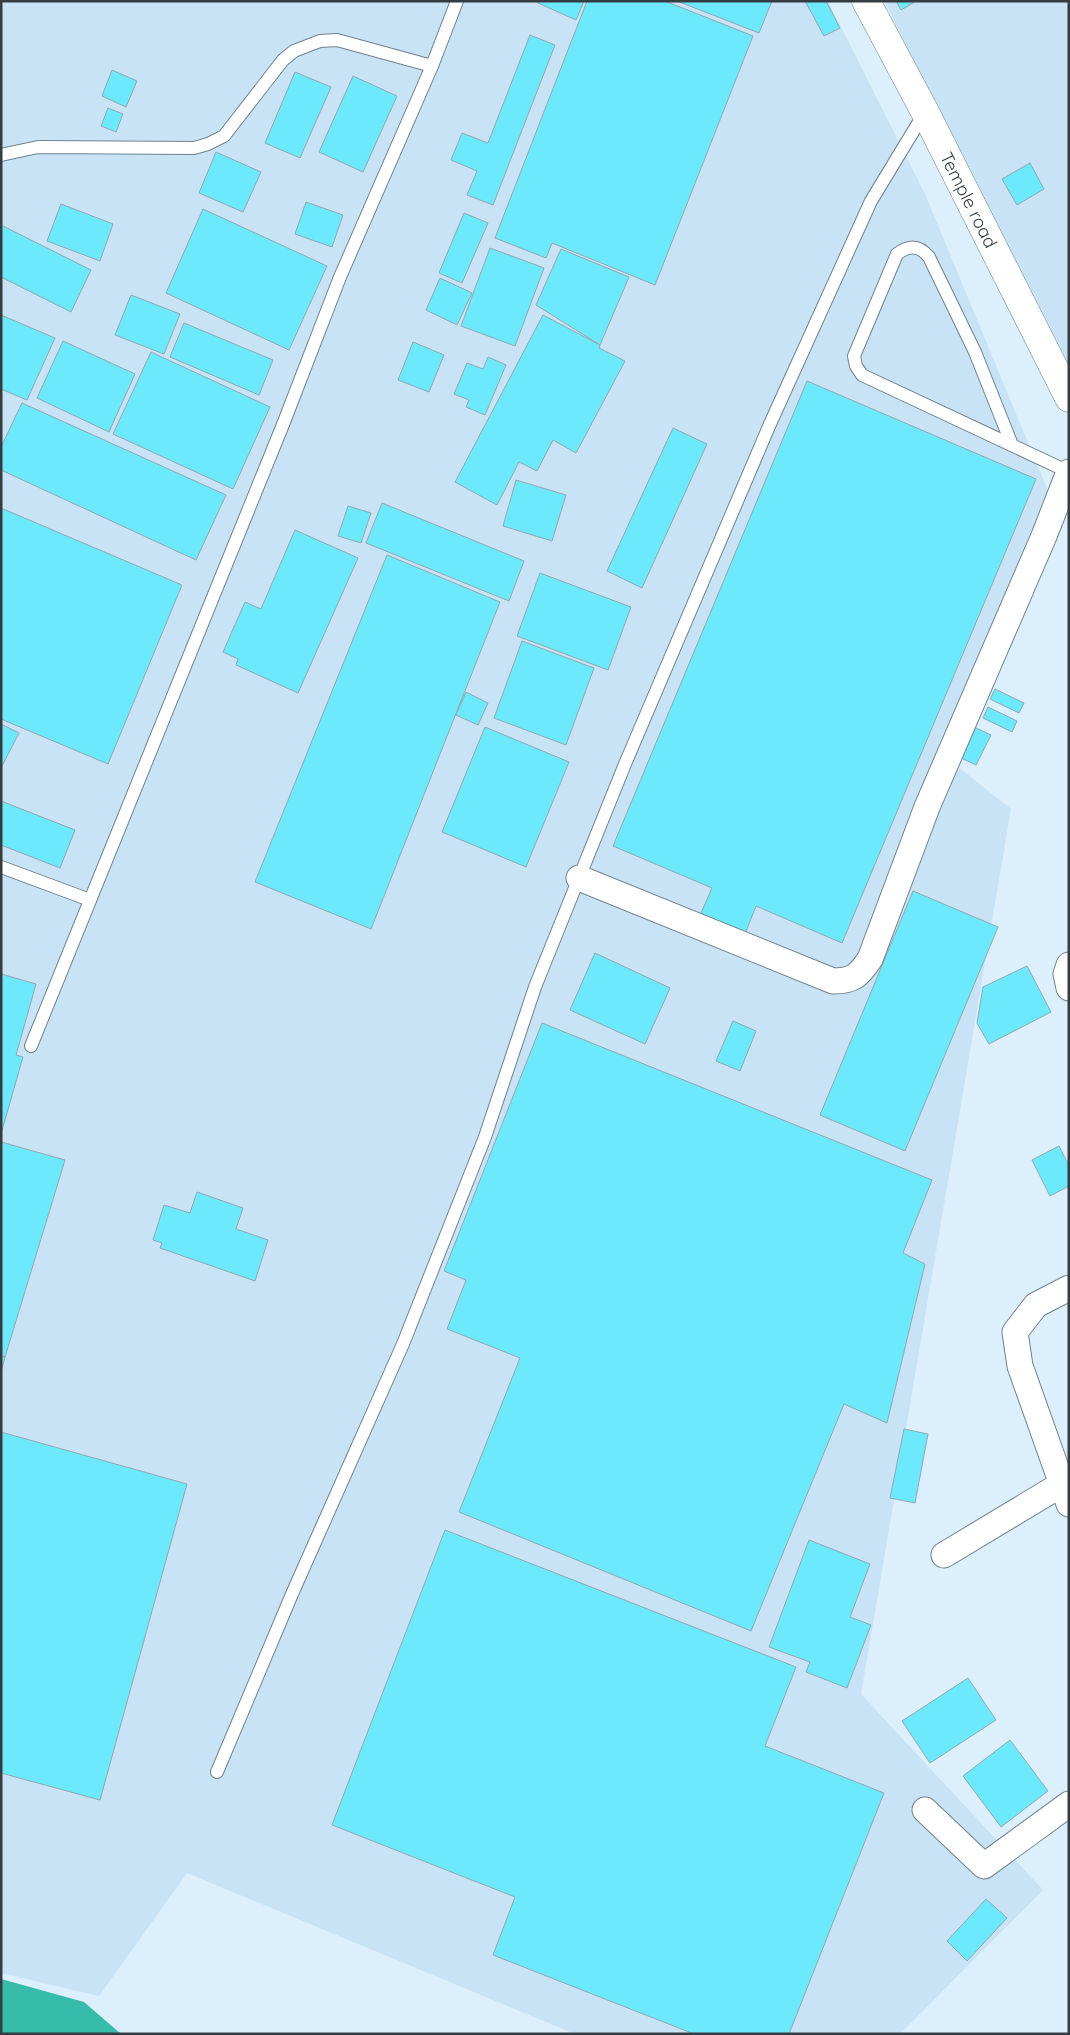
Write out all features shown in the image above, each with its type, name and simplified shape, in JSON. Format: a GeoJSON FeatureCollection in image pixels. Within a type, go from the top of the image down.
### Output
{"type":"FeatureCollection","features":[{"type":"Feature","properties":{"kind":"street","name":"Temple road"},"geometry":{"type":"LineString","coordinates":[[866,1],[925,112],[1069,398]]}},
{"type":"Feature","properties":{"kind":"street"},"geometry":{"type":"LineString","coordinates":[[579,878],[833,981],[845,981],[858,975],[870,960],[927,807],[1044,536],[1069,472]]}},
{"type":"Feature","properties":{"kind":"street"},"geometry":{"type":"LineString","coordinates":[[1069,965],[1066,974],[1069,988]]}},
{"type":"Feature","properties":{"kind":"street"},"geometry":{"type":"LineString","coordinates":[[944,1556],[1065,1494],[1020,1366],[1015,1332],[1036,1305],[1069,1288]]}},
{"type":"Feature","properties":{"kind":"street"},"geometry":{"type":"LineString","coordinates":[[925,1810],[984,1866],[1069,1804]]}},
{"type":"Feature","properties":{"kind":"lane"},"geometry":{"type":"LineString","coordinates":[[31,1046],[284,422],[340,276],[432,66],[457,1]]}},
{"type":"Feature","properties":{"kind":"lane"},"geometry":{"type":"LineString","coordinates":[[1,155],[38,147],[194,148],[208,144],[224,136],[282,60],[294,51],[320,41],[336,40],[432,66]]}},
{"type":"Feature","properties":{"kind":"lane"},"geometry":{"type":"LineString","coordinates":[[217,1772],[296,1585],[403,1344],[485,1137],[535,987],[625,764],[774,415],[871,201],[925,112]]}},
{"type":"Feature","properties":{"kind":"lane"},"geometry":{"type":"LineString","coordinates":[[1012,445],[975,352],[929,257],[923,249],[914,246],[905,248],[896,254],[854,356],[856,366],[862,375],[1069,472]]}},
{"type":"Feature","properties":{"kind":"lane"},"geometry":{"type":"LineString","coordinates":[[1,867],[90,900]]}},
{"type":"Feature","properties":{"kind":"shaded area"},"geometry":{"type":"Polygon","coordinates":[[[1,1],[828,1],[925,194],[1048,491],[942,754],[1011,809],[861,1694],[1043,1890],[900,2034],[575,2034],[187,1873],[99,1996],[1,1973],[1,1]]]}},
{"type":"Feature","properties":{"kind":"shaded area"},"geometry":{"type":"Polygon","coordinates":[[[885,1],[1069,1],[1068,387],[885,1]]]}},
{"type":"Feature","properties":{"kind":"shaded area"},"geometry":{"type":"Polygon","coordinates":[[[1,1979],[84,2002],[121,2034],[1,2034],[1,1979]]]}},
{"type":"Feature","properties":{"kind":"building"},"geometry":{"type":"Polygon","coordinates":[[[539,1],[584,1],[576,20],[538,3],[539,1]]]}},
{"type":"Feature","properties":{"kind":"building"},"geometry":{"type":"Polygon","coordinates":[[[587,1],[665,1],[753,36],[655,285],[552,243],[546,258],[495,238],[587,1]]]}},
{"type":"Feature","properties":{"kind":"building"},"geometry":{"type":"Polygon","coordinates":[[[677,1],[772,1],[759,33],[677,1]]]}},
{"type":"Feature","properties":{"kind":"building"},"geometry":{"type":"Polygon","coordinates":[[[805,1],[826,1],[840,28],[824,36],[805,1]]]}},
{"type":"Feature","properties":{"kind":"building"},"geometry":{"type":"Polygon","coordinates":[[[896,1],[916,1],[901,10],[896,1]]]}},
{"type":"Feature","properties":{"kind":"building"},"geometry":{"type":"Polygon","coordinates":[[[530,35],[555,45],[493,205],[467,195],[477,171],[451,160],[462,133],[488,143],[530,35]]]}},
{"type":"Feature","properties":{"kind":"building"},"geometry":{"type":"Polygon","coordinates":[[[112,70],[137,81],[126,107],[102,96],[112,70]]]}},
{"type":"Feature","properties":{"kind":"building"},"geometry":{"type":"Polygon","coordinates":[[[295,72],[331,87],[300,158],[265,143],[295,72]]]}},
{"type":"Feature","properties":{"kind":"building"},"geometry":{"type":"Polygon","coordinates":[[[353,76],[397,96],[363,172],[319,152],[353,76]]]}},
{"type":"Feature","properties":{"kind":"building"},"geometry":{"type":"Polygon","coordinates":[[[108,108],[123,114],[116,132],[101,126],[108,108]]]}},
{"type":"Feature","properties":{"kind":"building"},"geometry":{"type":"Polygon","coordinates":[[[216,152],[261,172],[243,212],[199,193],[216,152]]]}},
{"type":"Feature","properties":{"kind":"building"},"geometry":{"type":"Polygon","coordinates":[[[1030,163],[1044,189],[1017,205],[1002,179],[1030,163]]]}},
{"type":"Feature","properties":{"kind":"building"},"geometry":{"type":"Polygon","coordinates":[[[306,202],[343,215],[332,247],[295,234],[306,202]]]}},
{"type":"Feature","properties":{"kind":"building"},"geometry":{"type":"Polygon","coordinates":[[[61,204],[113,224],[100,261],[47,241],[61,204]]]}},
{"type":"Feature","properties":{"kind":"building"},"geometry":{"type":"Polygon","coordinates":[[[203,209],[327,266],[289,350],[166,293],[203,209]]]}},
{"type":"Feature","properties":{"kind":"building"},"geometry":{"type":"Polygon","coordinates":[[[464,213],[488,223],[462,283],[439,273],[464,213]]]}},
{"type":"Feature","properties":{"kind":"building"},"geometry":{"type":"Polygon","coordinates":[[[1,225],[91,270],[71,312],[1,277],[1,225]]]}},
{"type":"Feature","properties":{"kind":"building"},"geometry":{"type":"Polygon","coordinates":[[[490,248],[544,268],[515,346],[461,326],[490,248]]]}},
{"type":"Feature","properties":{"kind":"building"},"geometry":{"type":"Polygon","coordinates":[[[561,249],[629,277],[600,345],[536,305],[561,249]]]}},
{"type":"Feature","properties":{"kind":"building"},"geometry":{"type":"Polygon","coordinates":[[[440,278],[472,293],[457,325],[426,310],[440,278]]]}},
{"type":"Feature","properties":{"kind":"building"},"geometry":{"type":"Polygon","coordinates":[[[131,295],[180,314],[164,354],[115,335],[131,295]]]}},
{"type":"Feature","properties":{"kind":"building"},"geometry":{"type":"Polygon","coordinates":[[[1,315],[55,338],[27,400],[1,389],[1,315]]]}},
{"type":"Feature","properties":{"kind":"building"},"geometry":{"type":"Polygon","coordinates":[[[543,315],[600,345],[599,348],[625,361],[576,453],[553,440],[537,471],[519,462],[497,505],[455,482],[543,315]]]}},
{"type":"Feature","properties":{"kind":"building"},"geometry":{"type":"Polygon","coordinates":[[[184,323],[273,360],[259,395],[170,357],[184,323]]]}},
{"type":"Feature","properties":{"kind":"building"},"geometry":{"type":"Polygon","coordinates":[[[63,341],[135,374],[109,432],[37,398],[63,341]]]}},
{"type":"Feature","properties":{"kind":"building"},"geometry":{"type":"Polygon","coordinates":[[[413,342],[444,355],[429,392],[398,380],[413,342]]]}},
{"type":"Feature","properties":{"kind":"building"},"geometry":{"type":"Polygon","coordinates":[[[151,352],[270,407],[233,489],[113,434],[151,352]]]}},
{"type":"Feature","properties":{"kind":"building"},"geometry":{"type":"Polygon","coordinates":[[[488,357],[506,365],[485,415],[466,407],[469,400],[454,394],[467,363],[483,369],[488,357]]]}},
{"type":"Feature","properties":{"kind":"building"},"geometry":{"type":"Polygon","coordinates":[[[807,381],[1036,479],[842,943],[756,906],[743,939],[698,920],[712,888],[613,846],[807,381]]]}},
{"type":"Feature","properties":{"kind":"building"},"geometry":{"type":"Polygon","coordinates":[[[22,403],[226,495],[196,560],[1,470],[1,447],[22,403]]]}},
{"type":"Feature","properties":{"kind":"building"},"geometry":{"type":"Polygon","coordinates":[[[673,428],[707,444],[642,588],[607,571],[673,428]]]}},
{"type":"Feature","properties":{"kind":"building"},"geometry":{"type":"Polygon","coordinates":[[[516,480],[566,495],[552,541],[503,526],[516,480]]]}},
{"type":"Feature","properties":{"kind":"building"},"geometry":{"type":"Polygon","coordinates":[[[382,503],[524,561],[509,601],[366,543],[382,503]]]}},
{"type":"Feature","properties":{"kind":"building"},"geometry":{"type":"Polygon","coordinates":[[[348,506],[371,513],[361,543],[338,536],[348,506]]]}},
{"type":"Feature","properties":{"kind":"building"},"geometry":{"type":"Polygon","coordinates":[[[1,508],[182,585],[108,764],[1,719],[1,508]]]}},
{"type":"Feature","properties":{"kind":"building"},"geometry":{"type":"Polygon","coordinates":[[[295,530],[358,558],[298,693],[236,665],[238,659],[223,652],[245,602],[261,609],[295,530]]]}},
{"type":"Feature","properties":{"kind":"building"},"geometry":{"type":"Polygon","coordinates":[[[387,555],[500,602],[371,929],[255,882],[387,555]]]}},
{"type":"Feature","properties":{"kind":"building"},"geometry":{"type":"Polygon","coordinates":[[[540,573],[631,607],[608,670],[517,636],[540,573]]]}},
{"type":"Feature","properties":{"kind":"building"},"geometry":{"type":"Polygon","coordinates":[[[522,641],[594,668],[566,745],[494,718],[522,641]]]}},
{"type":"Feature","properties":{"kind":"building"},"geometry":{"type":"Polygon","coordinates":[[[995,689],[1024,703],[1019,713],[990,699],[995,689]]]}},
{"type":"Feature","properties":{"kind":"building"},"geometry":{"type":"Polygon","coordinates":[[[466,692],[488,703],[478,725],[456,715],[466,692]]]}},
{"type":"Feature","properties":{"kind":"building"},"geometry":{"type":"Polygon","coordinates":[[[988,707],[1017,721],[1012,732],[983,718],[988,707]]]}},
{"type":"Feature","properties":{"kind":"building"},"geometry":{"type":"Polygon","coordinates":[[[1,724],[19,733],[1,768],[1,724]]]}},
{"type":"Feature","properties":{"kind":"building"},"geometry":{"type":"Polygon","coordinates":[[[972,726],[991,735],[976,765],[957,756],[972,726]]]}},
{"type":"Feature","properties":{"kind":"building"},"geometry":{"type":"Polygon","coordinates":[[[485,727],[569,762],[526,867],[442,832],[485,727]]]}},
{"type":"Feature","properties":{"kind":"building"},"geometry":{"type":"Polygon","coordinates":[[[1,801],[75,830],[60,868],[1,845],[1,801]]]}},
{"type":"Feature","properties":{"kind":"building"},"geometry":{"type":"Polygon","coordinates":[[[913,891],[998,927],[905,1151],[820,1115],[913,891]]]}},
{"type":"Feature","properties":{"kind":"building"},"geometry":{"type":"Polygon","coordinates":[[[595,953],[670,988],[645,1044],[570,1010],[595,953]]]}},
{"type":"Feature","properties":{"kind":"building"},"geometry":{"type":"Polygon","coordinates":[[[1027,966],[1051,1012],[989,1044],[977,1023],[983,987],[1027,966]]]}},
{"type":"Feature","properties":{"kind":"building"},"geometry":{"type":"Polygon","coordinates":[[[1,974],[36,984],[16,1055],[23,1057],[1,1134],[1,974]]]}},
{"type":"Feature","properties":{"kind":"building"},"geometry":{"type":"Polygon","coordinates":[[[733,1021],[756,1031],[740,1071],[716,1061],[733,1021]]]}},
{"type":"Feature","properties":{"kind":"building"},"geometry":{"type":"Polygon","coordinates":[[[542,1023],[932,1180],[903,1253],[925,1264],[887,1423],[844,1404],[751,1631],[459,1512],[520,1358],[447,1329],[466,1280],[444,1271],[542,1023]]]}},
{"type":"Feature","properties":{"kind":"building"},"geometry":{"type":"Polygon","coordinates":[[[1,1142],[65,1160],[5,1357],[1,1356],[1,1142]]]}},
{"type":"Feature","properties":{"kind":"building"},"geometry":{"type":"Polygon","coordinates":[[[1059,1146],[1069,1166],[1069,1186],[1050,1196],[1032,1160],[1059,1146]]]}},
{"type":"Feature","properties":{"kind":"building"},"geometry":{"type":"Polygon","coordinates":[[[197,1192],[243,1208],[236,1229],[268,1240],[255,1281],[160,1248],[162,1243],[153,1240],[164,1205],[190,1213],[197,1192]]]}},
{"type":"Feature","properties":{"kind":"building"},"geometry":{"type":"Polygon","coordinates":[[[1,1356],[5,1357],[1,1372],[1,1356]]]}},
{"type":"Feature","properties":{"kind":"building"},"geometry":{"type":"Polygon","coordinates":[[[904,1429],[928,1434],[915,1503],[890,1498],[904,1429]]]}},
{"type":"Feature","properties":{"kind":"building"},"geometry":{"type":"Polygon","coordinates":[[[1,1432],[187,1484],[100,1800],[1,1773],[1,1432]]]}},
{"type":"Feature","properties":{"kind":"building"},"geometry":{"type":"Polygon","coordinates":[[[445,1530],[796,1667],[765,1746],[884,1793],[789,2034],[694,2034],[493,1955],[515,1897],[332,1825],[445,1530]]]}},
{"type":"Feature","properties":{"kind":"building"},"geometry":{"type":"Polygon","coordinates":[[[809,1540],[870,1564],[850,1617],[871,1625],[847,1688],[806,1672],[810,1662],[769,1647],[809,1540]]]}},
{"type":"Feature","properties":{"kind":"building"},"geometry":{"type":"Polygon","coordinates":[[[968,1678],[996,1720],[930,1763],[902,1721],[968,1678]]]}},
{"type":"Feature","properties":{"kind":"building"},"geometry":{"type":"Polygon","coordinates":[[[1010,1740],[1048,1791],[1001,1827],[963,1776],[1010,1740]]]}},
{"type":"Feature","properties":{"kind":"building"},"geometry":{"type":"Polygon","coordinates":[[[986,1899],[1007,1918],[967,1961],[947,1941],[986,1899]]]}}]}
